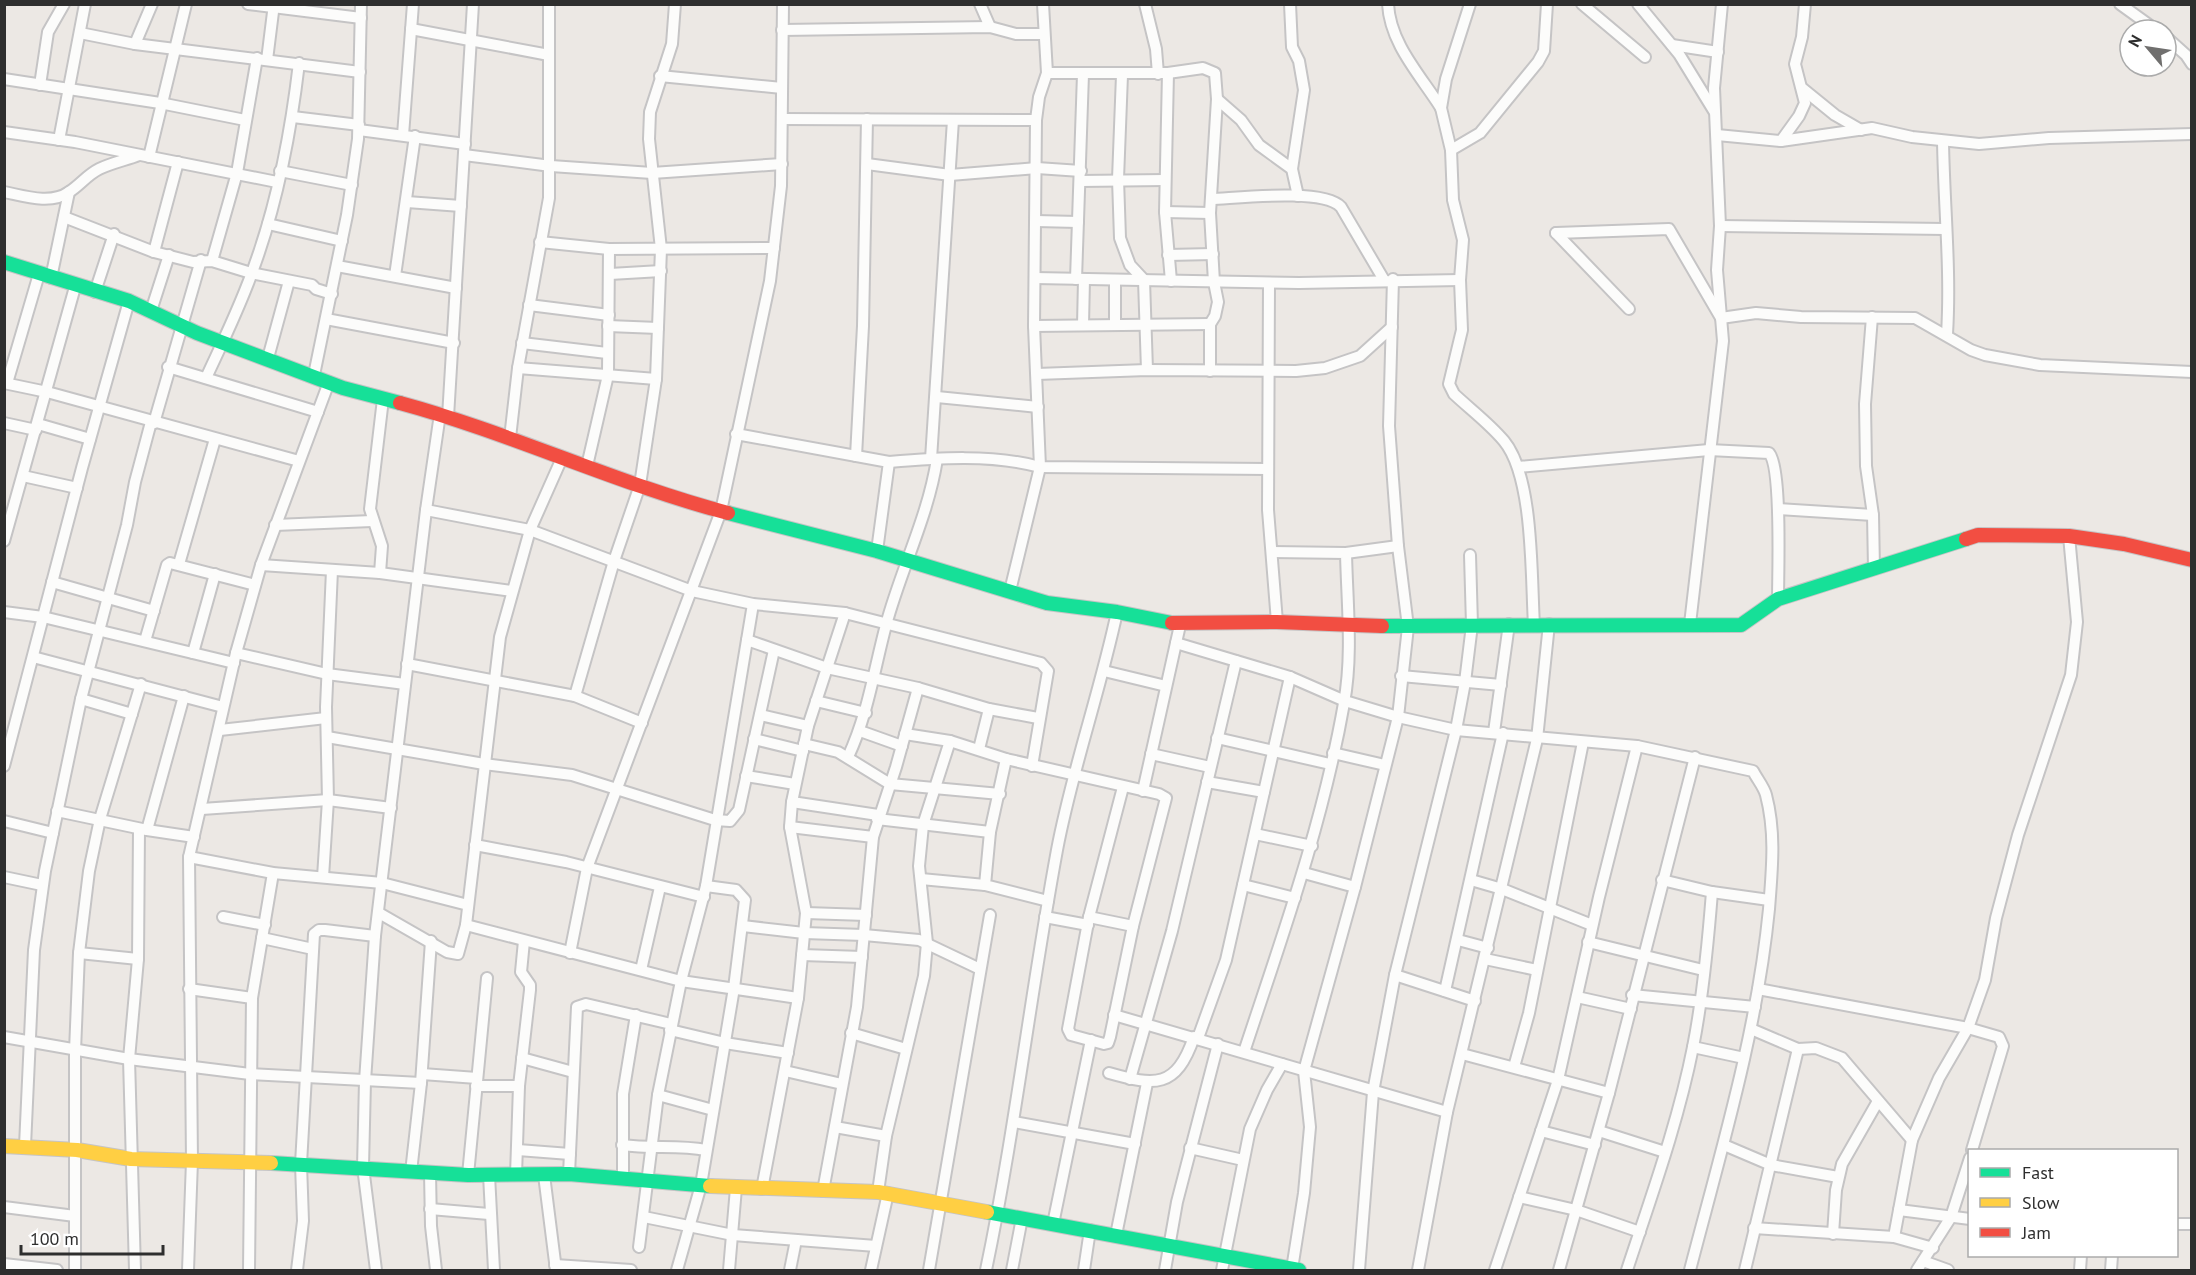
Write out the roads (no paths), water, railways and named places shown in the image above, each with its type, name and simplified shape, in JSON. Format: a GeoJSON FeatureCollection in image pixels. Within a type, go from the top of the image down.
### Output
{"type":"FeatureCollection","features":[{"type":"Feature","properties":{"kind":"street"},"geometry":{"type":"LineString","coordinates":[[40,85],[48,32],[64,4]]}},
{"type":"Feature","properties":{"kind":"street"},"geometry":{"type":"LineString","coordinates":[[59,140],[84,4]]}},
{"type":"Feature","properties":{"kind":"street"},"geometry":{"type":"LineString","coordinates":[[135,44],[152,4]]}},
{"type":"Feature","properties":{"kind":"street"},"geometry":{"type":"LineString","coordinates":[[144,156],[186,4]]}},
{"type":"Feature","properties":{"kind":"street"},"geometry":{"type":"LineString","coordinates":[[314,375],[342,241],[359,128],[361,4]]}},
{"type":"Feature","properties":{"kind":"street"},"geometry":{"type":"LineString","coordinates":[[396,276],[407,202],[413,4]]}},
{"type":"Feature","properties":{"kind":"street"},"geometry":{"type":"LineString","coordinates":[[376,1270],[363,1167],[365,1081],[375,936],[426,510],[444,416],[454,343],[473,4]]}},
{"type":"Feature","properties":{"kind":"street"},"geometry":{"type":"LineString","coordinates":[[510,438],[518,368],[549,198],[551,166],[549,4]]}},
{"type":"Feature","properties":{"kind":"street"},"geometry":{"type":"LineString","coordinates":[[575,696],[614,561],[640,485],[656,379],[661,249],[649,139],[650,112],[672,44],[675,4]]}},
{"type":"Feature","properties":{"kind":"street"},"geometry":{"type":"LineString","coordinates":[[570,953],[587,868],[721,511],[771,281],[782,164],[783,4]]}},
{"type":"Feature","properties":{"kind":"street"},"geometry":{"type":"LineString","coordinates":[[980,4],[990,27]]}},
{"type":"Feature","properties":{"kind":"street"},"geometry":{"type":"LineString","coordinates":[[1010,591],[1040,467],[1034,326],[1038,168],[1036,120],[1039,97],[1047,73],[1042,4]]}},
{"type":"Feature","properties":{"kind":"street"},"geometry":{"type":"LineString","coordinates":[[1145,4],[1163,74],[1165,212],[1171,281]]}},
{"type":"Feature","properties":{"kind":"street"},"geometry":{"type":"LineString","coordinates":[[1290,4],[1292,47],[1299,61],[1304,90],[1292,169],[1298,196]]}},
{"type":"Feature","properties":{"kind":"street"},"geometry":{"type":"LineString","coordinates":[[1388,4],[1389,22],[1401,47],[1441,108],[1451,150],[1453,200],[1463,240],[1460,280],[1462,330],[1449,384],[1454,394],[1505,442],[1518,467],[1528,517],[1534,625]]}},
{"type":"Feature","properties":{"kind":"street"},"geometry":{"type":"LineString","coordinates":[[1441,108],[1449,70],[1470,4]]}},
{"type":"Feature","properties":{"kind":"street"},"geometry":{"type":"LineString","coordinates":[[1451,150],[1480,133],[1538,62],[1544,51],[1547,4]]}},
{"type":"Feature","properties":{"kind":"street"},"geometry":{"type":"LineString","coordinates":[[1582,4],[1645,57]]}},
{"type":"Feature","properties":{"kind":"street"},"geometry":{"type":"LineString","coordinates":[[1638,4],[1672,45],[1714,111]]}},
{"type":"Feature","properties":{"kind":"street"},"geometry":{"type":"LineString","coordinates":[[1690,624],[1723,340],[1717,270],[1720,226],[1714,111],[1722,4]]}},
{"type":"Feature","properties":{"kind":"street"},"geometry":{"type":"LineString","coordinates":[[1781,141],[1800,116],[1805,103],[1795,64],[1802,37],[1805,4]]}},
{"type":"Feature","properties":{"kind":"street"},"geometry":{"type":"LineString","coordinates":[[2120,4],[2139,18]]}},
{"type":"Feature","properties":{"kind":"street"},"geometry":{"type":"LineString","coordinates":[[249,5],[274,6],[361,18]]}},
{"type":"Feature","properties":{"kind":"street"},"geometry":{"type":"LineString","coordinates":[[25,1146],[34,950],[42,885],[81,699],[127,525],[135,482],[168,367],[181,325],[207,260],[237,173],[245,120],[274,6]]}},
{"type":"Feature","properties":{"kind":"street"},"geometry":{"type":"LineString","coordinates":[[782,30],[990,27],[1016,34],[1044,34]]}},
{"type":"Feature","properties":{"kind":"street"},"geometry":{"type":"LineString","coordinates":[[411,29],[470,42],[549,55]]}},
{"type":"Feature","properties":{"kind":"street"},"geometry":{"type":"LineString","coordinates":[[80,33],[135,44],[360,72]]}},
{"type":"Feature","properties":{"kind":"street"},"geometry":{"type":"LineString","coordinates":[[1672,45],[1718,52]]}},
{"type":"Feature","properties":{"kind":"street"},"geometry":{"type":"LineString","coordinates":[[2178,48],[2192,64]]}},
{"type":"Feature","properties":{"kind":"street"},"geometry":{"type":"LineString","coordinates":[[206,378],[251,273],[268,224],[293,117],[299,63]]}},
{"type":"Feature","properties":{"kind":"street"},"geometry":{"type":"LineString","coordinates":[[1047,73],[1163,74],[1203,68],[1211,69],[1217,79],[1210,213],[1214,282],[1218,302],[1215,316],[1210,324],[1210,371]]}},
{"type":"Feature","properties":{"kind":"street"},"geometry":{"type":"LineString","coordinates":[[1083,74],[1078,222],[1083,325]]}},
{"type":"Feature","properties":{"kind":"street"},"geometry":{"type":"LineString","coordinates":[[1122,75],[1118,179],[1120,238],[1130,265],[1144,280],[1147,370]]}},
{"type":"Feature","properties":{"kind":"street"},"geometry":{"type":"LineString","coordinates":[[660,76],[782,88]]}},
{"type":"Feature","properties":{"kind":"street"},"geometry":{"type":"LineString","coordinates":[[4,80],[160,103],[245,120]]}},
{"type":"Feature","properties":{"kind":"street"},"geometry":{"type":"LineString","coordinates":[[1803,89],[1835,115],[1861,130]]}},
{"type":"Feature","properties":{"kind":"street"},"geometry":{"type":"LineString","coordinates":[[1217,99],[1241,120],[1259,145],[1292,169]]}},
{"type":"Feature","properties":{"kind":"street"},"geometry":{"type":"LineString","coordinates":[[293,117],[409,135],[465,150],[551,166],[652,173],[782,164]]}},
{"type":"Feature","properties":{"kind":"street"},"geometry":{"type":"LineString","coordinates":[[782,119],[1036,120]]}},
{"type":"Feature","properties":{"kind":"street"},"geometry":{"type":"LineString","coordinates":[[856,456],[863,326],[867,119]]}},
{"type":"Feature","properties":{"kind":"street"},"geometry":{"type":"LineString","coordinates":[[848,757],[866,713],[886,624],[930,495],[953,120]]}},
{"type":"Feature","properties":{"kind":"street"},"geometry":{"type":"LineString","coordinates":[[1717,135],[1781,141],[1872,128],[1943,141],[1979,144],[2049,138],[2192,134]]}},
{"type":"Feature","properties":{"kind":"street"},"geometry":{"type":"LineString","coordinates":[[4,132],[237,173],[351,185]]}},
{"type":"Feature","properties":{"kind":"street"},"geometry":{"type":"LineString","coordinates":[[1943,141],[1945,229],[1950,254],[1947,334]]}},
{"type":"Feature","properties":{"kind":"street"},"geometry":{"type":"LineString","coordinates":[[4,192],[46,198],[69,192],[86,177],[100,169],[144,156]]}},
{"type":"Feature","properties":{"kind":"street"},"geometry":{"type":"LineString","coordinates":[[154,252],[178,162]]}},
{"type":"Feature","properties":{"kind":"street"},"geometry":{"type":"LineString","coordinates":[[867,164],[950,174],[1038,168],[1081,176],[1165,180]]}},
{"type":"Feature","properties":{"kind":"street"},"geometry":{"type":"LineString","coordinates":[[69,192],[64,217],[45,276],[6,383],[299,461]]}},
{"type":"Feature","properties":{"kind":"street"},"geometry":{"type":"LineString","coordinates":[[4,1146],[76,1150],[131,1159],[301,1164],[468,1175],[569,1174],[762,1190],[883,1193],[940,1201],[1168,1246],[1223,1264],[1294,1270],[1309,1137],[1304,1071],[1355,887],[1398,717],[1408,627],[1398,546],[1389,426],[1392,327],[1389,280],[1338,204],[1298,196],[1210,199]]}},
{"type":"Feature","properties":{"kind":"street"},"geometry":{"type":"LineString","coordinates":[[407,202],[461,206]]}},
{"type":"Feature","properties":{"kind":"street"},"geometry":{"type":"LineString","coordinates":[[1165,212],[1210,213]]}},
{"type":"Feature","properties":{"kind":"street"},"geometry":{"type":"LineString","coordinates":[[64,217],[114,234],[154,252],[193,262],[207,260],[251,273],[312,285],[316,289],[332,294]]}},
{"type":"Feature","properties":{"kind":"street"},"geometry":{"type":"LineString","coordinates":[[1036,221],[1078,222]]}},
{"type":"Feature","properties":{"kind":"street"},"geometry":{"type":"LineString","coordinates":[[268,224],[342,241]]}},
{"type":"Feature","properties":{"kind":"street"},"geometry":{"type":"LineString","coordinates":[[1720,226],[1945,229]]}},
{"type":"Feature","properties":{"kind":"street"},"geometry":{"type":"LineString","coordinates":[[1629,309],[1556,233],[1669,230],[1721,318]]}},
{"type":"Feature","properties":{"kind":"street"},"geometry":{"type":"LineString","coordinates":[[95,292],[114,234]]}},
{"type":"Feature","properties":{"kind":"street"},"geometry":{"type":"LineString","coordinates":[[540,242],[609,249],[774,248]]}},
{"type":"Feature","properties":{"kind":"street"},"geometry":{"type":"LineString","coordinates":[[587,466],[608,375],[609,249]]}},
{"type":"Feature","properties":{"kind":"street"},"geometry":{"type":"LineString","coordinates":[[1168,255],[1213,254]]}},
{"type":"Feature","properties":{"kind":"street"},"geometry":{"type":"LineString","coordinates":[[151,311],[169,255]]}},
{"type":"Feature","properties":{"kind":"street"},"geometry":{"type":"LineString","coordinates":[[4,262],[129,301],[222,342],[329,382],[444,416],[510,438],[562,459],[721,511],[909,560],[1047,603],[1117,612],[1180,625],[1276,622],[1408,627],[1509,624],[1690,624],[1722,627],[1741,625],[1778,599],[1874,569],[1925,550],[1978,535],[2069,536],[2124,544],[2192,560]]}},
{"type":"Feature","properties":{"kind":"street"},"geometry":{"type":"LineString","coordinates":[[337,266],[456,288]]}},
{"type":"Feature","properties":{"kind":"street"},"geometry":{"type":"LineString","coordinates":[[610,274],[661,271]]}},
{"type":"Feature","properties":{"kind":"street"},"geometry":{"type":"LineString","coordinates":[[1035,278],[1269,283],[1460,280]]}},
{"type":"Feature","properties":{"kind":"street"},"geometry":{"type":"LineString","coordinates":[[1115,280],[1115,323]]}},
{"type":"Feature","properties":{"kind":"street"},"geometry":{"type":"LineString","coordinates":[[268,358],[289,281]]}},
{"type":"Feature","properties":{"kind":"street"},"geometry":{"type":"LineString","coordinates":[[1269,283],[1268,469],[1276,622]]}},
{"type":"Feature","properties":{"kind":"street"},"geometry":{"type":"LineString","coordinates":[[4,541],[75,286]]}},
{"type":"Feature","properties":{"kind":"street"},"geometry":{"type":"LineString","coordinates":[[4,766],[90,439],[129,301]]}},
{"type":"Feature","properties":{"kind":"street"},"geometry":{"type":"LineString","coordinates":[[529,305],[658,328]]}},
{"type":"Feature","properties":{"kind":"street"},"geometry":{"type":"LineString","coordinates":[[1721,318],[1756,313],[1916,318],[1971,350],[1984,355],[2040,365],[2192,372]]}},
{"type":"Feature","properties":{"kind":"street"},"geometry":{"type":"LineString","coordinates":[[1872,317],[1865,404],[1866,466],[1873,515],[1874,569]]}},
{"type":"Feature","properties":{"kind":"street"},"geometry":{"type":"LineString","coordinates":[[326,319],[454,343]]}},
{"type":"Feature","properties":{"kind":"street"},"geometry":{"type":"LineString","coordinates":[[1034,326],[1115,323],[1210,324]]}},
{"type":"Feature","properties":{"kind":"street"},"geometry":{"type":"LineString","coordinates":[[1037,374],[1147,370],[1269,369],[1296,371],[1342,364],[1360,356],[1392,327]]}},
{"type":"Feature","properties":{"kind":"street"},"geometry":{"type":"LineString","coordinates":[[522,344],[607,353]]}},
{"type":"Feature","properties":{"kind":"street"},"geometry":{"type":"LineString","coordinates":[[168,367],[318,412]]}},
{"type":"Feature","properties":{"kind":"street"},"geometry":{"type":"LineString","coordinates":[[518,368],[656,379]]}},
{"type":"Feature","properties":{"kind":"street"},"geometry":{"type":"LineString","coordinates":[[188,1270],[192,1161],[189,857],[202,809],[235,658],[255,585],[329,382]]}},
{"type":"Feature","properties":{"kind":"street"},"geometry":{"type":"LineString","coordinates":[[937,397],[1038,407]]}},
{"type":"Feature","properties":{"kind":"street"},"geometry":{"type":"LineString","coordinates":[[380,573],[382,546],[370,509],[382,399]]}},
{"type":"Feature","properties":{"kind":"street"},"geometry":{"type":"LineString","coordinates":[[4,423],[37,427],[90,439]]}},
{"type":"Feature","properties":{"kind":"street"},"geometry":{"type":"LineString","coordinates":[[736,434],[889,462],[934,459],[1021,462],[1040,467],[1268,469]]}},
{"type":"Feature","properties":{"kind":"street"},"geometry":{"type":"LineString","coordinates":[[179,564],[216,439]]}},
{"type":"Feature","properties":{"kind":"street"},"geometry":{"type":"LineString","coordinates":[[1518,467],[1709,450],[1769,453],[1775,462],[1778,509],[1778,599]]}},
{"type":"Feature","properties":{"kind":"street"},"geometry":{"type":"LineString","coordinates":[[379,914],[456,955],[466,925],[493,679],[512,591],[530,530],[562,459]]}},
{"type":"Feature","properties":{"kind":"street"},"geometry":{"type":"LineString","coordinates":[[877,551],[889,462]]}},
{"type":"Feature","properties":{"kind":"street"},"geometry":{"type":"LineString","coordinates":[[23,476],[77,488]]}},
{"type":"Feature","properties":{"kind":"street"},"geometry":{"type":"LineString","coordinates":[[4,494],[17,496]]}},
{"type":"Feature","properties":{"kind":"street"},"geometry":{"type":"LineString","coordinates":[[1778,509],[1873,515]]}},
{"type":"Feature","properties":{"kind":"street"},"geometry":{"type":"LineString","coordinates":[[426,510],[530,530],[692,591],[753,604],[845,613],[1041,663],[1048,671],[1038,718],[1032,766]]}},
{"type":"Feature","properties":{"kind":"street"},"geometry":{"type":"LineString","coordinates":[[275,525],[372,521]]}},
{"type":"Feature","properties":{"kind":"street"},"geometry":{"type":"LineString","coordinates":[[1894,1237],[1912,1140],[1939,1077],[1957,1052],[1968,1028],[1985,980],[1996,918],[2018,835],[2071,675],[2077,622],[2069,536]]}},
{"type":"Feature","properties":{"kind":"street"},"geometry":{"type":"LineString","coordinates":[[1272,552],[1346,553],[1398,546]]}},
{"type":"Feature","properties":{"kind":"street"},"geometry":{"type":"LineString","coordinates":[[1244,1052],[1312,846],[1345,701],[1348,624],[1346,553]]}},
{"type":"Feature","properties":{"kind":"street"},"geometry":{"type":"LineString","coordinates":[[1359,1270],[1373,1092],[1395,975],[1456,730],[1465,682],[1472,625],[1470,555]]}},
{"type":"Feature","properties":{"kind":"street"},"geometry":{"type":"LineString","coordinates":[[145,641],[167,565],[179,564],[255,585]]}},
{"type":"Feature","properties":{"kind":"street"},"geometry":{"type":"LineString","coordinates":[[261,565],[380,573],[512,591]]}},
{"type":"Feature","properties":{"kind":"street"},"geometry":{"type":"LineString","coordinates":[[323,877],[328,800],[326,718],[332,570]]}},
{"type":"Feature","properties":{"kind":"street"},"geometry":{"type":"LineString","coordinates":[[193,653],[215,574]]}},
{"type":"Feature","properties":{"kind":"street"},"geometry":{"type":"LineString","coordinates":[[52,582],[108,596],[154,611]]}},
{"type":"Feature","properties":{"kind":"street"},"geometry":{"type":"LineString","coordinates":[[639,1247],[650,1149],[670,1027],[705,891],[753,604]]}},
{"type":"Feature","properties":{"kind":"street"},"geometry":{"type":"LineString","coordinates":[[4,612],[43,617],[193,653],[405,684]]}},
{"type":"Feature","properties":{"kind":"street"},"geometry":{"type":"LineString","coordinates":[[986,1270],[1014,1122],[1057,847],[1104,671],[1117,612]]}},
{"type":"Feature","properties":{"kind":"street"},"geometry":{"type":"LineString","coordinates":[[762,1190],[798,998],[806,913],[790,827],[792,802],[808,726],[845,613]]}},
{"type":"Feature","properties":{"kind":"street"},"geometry":{"type":"LineString","coordinates":[[1445,991],[1471,880],[1498,732],[1509,624]]}},
{"type":"Feature","properties":{"kind":"street"},"geometry":{"type":"LineString","coordinates":[[1418,1270],[1447,1112],[1537,739],[1549,624]]}},
{"type":"Feature","properties":{"kind":"street"},"geometry":{"type":"LineString","coordinates":[[1143,791],[1180,625]]}},
{"type":"Feature","properties":{"kind":"street"},"geometry":{"type":"LineString","coordinates":[[747,640],[827,668],[918,688],[989,709],[1038,718]]}},
{"type":"Feature","properties":{"kind":"street"},"geometry":{"type":"LineString","coordinates":[[1176,642],[1290,676],[1345,701],[1398,717],[1456,730],[1498,732],[1537,739],[1637,746],[1753,771],[1766,793],[1774,848],[1758,989],[1724,1145],[1690,1270]]}},
{"type":"Feature","properties":{"kind":"street"},"geometry":{"type":"LineString","coordinates":[[327,737],[484,764],[551,771],[618,788],[716,820],[730,821],[736,817],[747,776],[774,650]]}},
{"type":"Feature","properties":{"kind":"street"},"geometry":{"type":"LineString","coordinates":[[33,657],[224,707]]}},
{"type":"Feature","properties":{"kind":"street"},"geometry":{"type":"LineString","coordinates":[[1130,1079],[1172,931],[1236,661]]}},
{"type":"Feature","properties":{"kind":"street"},"geometry":{"type":"LineString","coordinates":[[407,664],[575,696],[642,723]]}},
{"type":"Feature","properties":{"kind":"street"},"geometry":{"type":"LineString","coordinates":[[1104,671],[1166,686]]}},
{"type":"Feature","properties":{"kind":"street"},"geometry":{"type":"LineString","coordinates":[[1109,1073],[1147,1083],[1166,1077],[1184,1063],[1196,1038],[1226,960],[1290,676]]}},
{"type":"Feature","properties":{"kind":"street"},"geometry":{"type":"LineString","coordinates":[[1401,676],[1501,685]]}},
{"type":"Feature","properties":{"kind":"street"},"geometry":{"type":"LineString","coordinates":[[75,1270],[75,1051],[79,953],[89,871],[100,819],[141,684]]}},
{"type":"Feature","properties":{"kind":"street"},"geometry":{"type":"LineString","coordinates":[[824,1191],[857,1007],[873,837],[918,688]]}},
{"type":"Feature","properties":{"kind":"street"},"geometry":{"type":"LineString","coordinates":[[135,1270],[129,1059],[138,959],[143,829],[184,696]]}},
{"type":"Feature","properties":{"kind":"street"},"geometry":{"type":"LineString","coordinates":[[81,699],[132,714]]}},
{"type":"Feature","properties":{"kind":"street"},"geometry":{"type":"LineString","coordinates":[[816,701],[866,713]]}},
{"type":"Feature","properties":{"kind":"street"},"geometry":{"type":"LineString","coordinates":[[979,749],[989,709]]}},
{"type":"Feature","properties":{"kind":"street"},"geometry":{"type":"LineString","coordinates":[[760,715],[808,726]]}},
{"type":"Feature","properties":{"kind":"street"},"geometry":{"type":"LineString","coordinates":[[220,730],[326,718]]}},
{"type":"Feature","properties":{"kind":"street"},"geometry":{"type":"LineString","coordinates":[[860,730],[902,746]]}},
{"type":"Feature","properties":{"kind":"street"},"geometry":{"type":"LineString","coordinates":[[905,734],[950,741],[1032,766],[1163,796],[1166,802],[1133,926],[1107,1044],[1071,1035],[1068,1029],[1089,921],[1123,787]]}},
{"type":"Feature","properties":{"kind":"street"},"geometry":{"type":"LineString","coordinates":[[1217,738],[1272,753],[1385,765]]}},
{"type":"Feature","properties":{"kind":"street"},"geometry":{"type":"LineString","coordinates":[[754,739],[848,757],[890,784],[1000,794]]}},
{"type":"Feature","properties":{"kind":"street"},"geometry":{"type":"LineString","coordinates":[[871,1270],[883,1193],[886,1136],[924,976],[927,944],[919,866],[923,825],[933,787],[950,741]]}},
{"type":"Feature","properties":{"kind":"street"},"geometry":{"type":"LineString","coordinates":[[1514,1067],[1526,1027],[1583,742]]}},
{"type":"Feature","properties":{"kind":"street"},"geometry":{"type":"LineString","coordinates":[[1495,1270],[1558,1080],[1592,925],[1637,746]]}},
{"type":"Feature","properties":{"kind":"street"},"geometry":{"type":"LineString","coordinates":[[1151,754],[1210,767]]}},
{"type":"Feature","properties":{"kind":"street"},"geometry":{"type":"LineString","coordinates":[[1559,1270],[1599,1131],[1631,1009],[1632,994],[1695,757]]}},
{"type":"Feature","properties":{"kind":"street"},"geometry":{"type":"LineString","coordinates":[[985,885],[990,832],[1006,759]]}},
{"type":"Feature","properties":{"kind":"street"},"geometry":{"type":"LineString","coordinates":[[747,776],[795,784]]}},
{"type":"Feature","properties":{"kind":"street"},"geometry":{"type":"LineString","coordinates":[[1207,782],[1264,792]]}},
{"type":"Feature","properties":{"kind":"street"},"geometry":{"type":"LineString","coordinates":[[202,809],[328,800],[391,808]]}},
{"type":"Feature","properties":{"kind":"street"},"geometry":{"type":"LineString","coordinates":[[792,802],[923,825],[990,832]]}},
{"type":"Feature","properties":{"kind":"street"},"geometry":{"type":"LineString","coordinates":[[57,811],[194,837]]}},
{"type":"Feature","properties":{"kind":"street"},"geometry":{"type":"LineString","coordinates":[[4,822],[53,833]]}},
{"type":"Feature","properties":{"kind":"street"},"geometry":{"type":"LineString","coordinates":[[790,827],[873,837]]}},
{"type":"Feature","properties":{"kind":"street"},"geometry":{"type":"LineString","coordinates":[[1255,834],[1312,846]]}},
{"type":"Feature","properties":{"kind":"street"},"geometry":{"type":"LineString","coordinates":[[475,845],[587,868],[660,887],[742,893],[746,900],[734,988],[701,1185],[677,1270]]}},
{"type":"Feature","properties":{"kind":"street"},"geometry":{"type":"LineString","coordinates":[[189,857],[273,873],[382,883],[468,905]]}},
{"type":"Feature","properties":{"kind":"street"},"geometry":{"type":"LineString","coordinates":[[249,1270],[248,1162],[252,998],[273,873]]}},
{"type":"Feature","properties":{"kind":"street"},"geometry":{"type":"LineString","coordinates":[[1304,873],[1355,887]]}},
{"type":"Feature","properties":{"kind":"street"},"geometry":{"type":"LineString","coordinates":[[4,877],[42,885]]}},
{"type":"Feature","properties":{"kind":"street"},"geometry":{"type":"LineString","coordinates":[[921,879],[985,885],[1048,901]]}},
{"type":"Feature","properties":{"kind":"street"},"geometry":{"type":"LineString","coordinates":[[1471,880],[1549,906],[1592,925]]}},
{"type":"Feature","properties":{"kind":"street"},"geometry":{"type":"LineString","coordinates":[[1662,880],[1712,892],[1769,900]]}},
{"type":"Feature","properties":{"kind":"street"},"geometry":{"type":"LineString","coordinates":[[1243,885],[1295,898]]}},
{"type":"Feature","properties":{"kind":"street"},"geometry":{"type":"LineString","coordinates":[[641,970],[660,887]]}},
{"type":"Feature","properties":{"kind":"street"},"geometry":{"type":"LineString","coordinates":[[1627,1270],[1665,1152],[1693,1047],[1712,892]]}},
{"type":"Feature","properties":{"kind":"street"},"geometry":{"type":"LineString","coordinates":[[806,913],[866,915]]}},
{"type":"Feature","properties":{"kind":"street"},"geometry":{"type":"LineString","coordinates":[[929,1270],[990,915]]}},
{"type":"Feature","properties":{"kind":"street"},"geometry":{"type":"LineString","coordinates":[[223,917],[265,925]]}},
{"type":"Feature","properties":{"kind":"street"},"geometry":{"type":"LineString","coordinates":[[1045,917],[1133,926]]}},
{"type":"Feature","properties":{"kind":"street"},"geometry":{"type":"LineString","coordinates":[[466,925],[681,981],[798,998]]}},
{"type":"Feature","properties":{"kind":"street"},"geometry":{"type":"LineString","coordinates":[[743,926],[804,933],[864,935],[927,944],[980,969]]}},
{"type":"Feature","properties":{"kind":"street"},"geometry":{"type":"LineString","coordinates":[[297,1270],[303,1221],[301,1164],[315,934],[319,930],[375,936]]}},
{"type":"Feature","properties":{"kind":"street"},"geometry":{"type":"LineString","coordinates":[[262,938],[313,949]]}},
{"type":"Feature","properties":{"kind":"street"},"geometry":{"type":"LineString","coordinates":[[1458,940],[1487,953],[1537,970]]}},
{"type":"Feature","properties":{"kind":"street"},"geometry":{"type":"LineString","coordinates":[[411,1172],[422,1079],[431,941]]}},
{"type":"Feature","properties":{"kind":"street"},"geometry":{"type":"LineString","coordinates":[[516,1175],[519,1086],[530,990],[530,985],[521,972],[524,941]]}},
{"type":"Feature","properties":{"kind":"street"},"geometry":{"type":"LineString","coordinates":[[1588,942],[1703,970]]}},
{"type":"Feature","properties":{"kind":"street"},"geometry":{"type":"LineString","coordinates":[[79,953],[138,959]]}},
{"type":"Feature","properties":{"kind":"street"},"geometry":{"type":"LineString","coordinates":[[802,955],[862,957]]}},
{"type":"Feature","properties":{"kind":"street"},"geometry":{"type":"LineString","coordinates":[[1395,975],[1475,1001]]}},
{"type":"Feature","properties":{"kind":"street"},"geometry":{"type":"LineString","coordinates":[[468,1175],[486,978]]}},
{"type":"Feature","properties":{"kind":"street"},"geometry":{"type":"LineString","coordinates":[[189,989],[252,998]]}},
{"type":"Feature","properties":{"kind":"street"},"geometry":{"type":"LineString","coordinates":[[1758,989],[1968,1028],[1999,1037],[2003,1046],[1972,1149]]}},
{"type":"Feature","properties":{"kind":"street"},"geometry":{"type":"LineString","coordinates":[[1632,994],[1698,1003],[1755,1007]]}},
{"type":"Feature","properties":{"kind":"street"},"geometry":{"type":"LineString","coordinates":[[1577,997],[1631,1009]]}},
{"type":"Feature","properties":{"kind":"street"},"geometry":{"type":"LineString","coordinates":[[569,1174],[577,1007],[586,1004],[636,1015],[725,1043],[788,1053]]}},
{"type":"Feature","properties":{"kind":"street"},"geometry":{"type":"LineString","coordinates":[[623,1177],[623,1094],[636,1015]]}},
{"type":"Feature","properties":{"kind":"street"},"geometry":{"type":"LineString","coordinates":[[1114,1015],[1447,1112]]}},
{"type":"Feature","properties":{"kind":"street"},"geometry":{"type":"LineString","coordinates":[[1751,1029],[1798,1048],[1816,1048],[1842,1058],[1912,1140]]}},
{"type":"Feature","properties":{"kind":"street"},"geometry":{"type":"LineString","coordinates":[[852,1033],[906,1049]]}},
{"type":"Feature","properties":{"kind":"street"},"geometry":{"type":"LineString","coordinates":[[4,1038],[129,1059],[250,1074],[365,1081],[422,1079],[519,1086]]}},
{"type":"Feature","properties":{"kind":"street"},"geometry":{"type":"LineString","coordinates":[[1053,1224],[1091,1040]]}},
{"type":"Feature","properties":{"kind":"street"},"geometry":{"type":"LineString","coordinates":[[1165,1270],[1168,1246],[1190,1148],[1218,1044]]}},
{"type":"Feature","properties":{"kind":"street"},"geometry":{"type":"LineString","coordinates":[[1693,1047],[1744,1058]]}},
{"type":"Feature","properties":{"kind":"street"},"geometry":{"type":"LineString","coordinates":[[1745,1270],[1798,1048]]}},
{"type":"Feature","properties":{"kind":"street"},"geometry":{"type":"LineString","coordinates":[[1462,1054],[1609,1093]]}},
{"type":"Feature","properties":{"kind":"street"},"geometry":{"type":"LineString","coordinates":[[522,1058],[573,1072]]}},
{"type":"Feature","properties":{"kind":"street"},"geometry":{"type":"LineString","coordinates":[[1223,1264],[1250,1129],[1267,1090],[1282,1064]]}},
{"type":"Feature","properties":{"kind":"street"},"geometry":{"type":"LineString","coordinates":[[785,1071],[842,1084]]}},
{"type":"Feature","properties":{"kind":"street"},"geometry":{"type":"LineString","coordinates":[[1116,1236],[1147,1083]]}},
{"type":"Feature","properties":{"kind":"street"},"geometry":{"type":"LineString","coordinates":[[658,1095],[713,1110]]}},
{"type":"Feature","properties":{"kind":"street"},"geometry":{"type":"LineString","coordinates":[[1833,1234],[1838,1177],[1852,1144],[1878,1101]]}},
{"type":"Feature","properties":{"kind":"street"},"geometry":{"type":"LineString","coordinates":[[1014,1122],[1135,1144]]}},
{"type":"Feature","properties":{"kind":"street"},"geometry":{"type":"LineString","coordinates":[[835,1127],[886,1136]]}},
{"type":"Feature","properties":{"kind":"street"},"geometry":{"type":"LineString","coordinates":[[1541,1131],[1595,1145]]}},
{"type":"Feature","properties":{"kind":"street"},"geometry":{"type":"LineString","coordinates":[[1599,1131],[1665,1152]]}},
{"type":"Feature","properties":{"kind":"street"},"geometry":{"type":"LineString","coordinates":[[622,1145],[650,1149],[677,1145],[706,1150]]}},
{"type":"Feature","properties":{"kind":"street"},"geometry":{"type":"LineString","coordinates":[[1724,1145],[1771,1165],[1838,1177]]}},
{"type":"Feature","properties":{"kind":"street"},"geometry":{"type":"LineString","coordinates":[[1190,1148],[1243,1160]]}},
{"type":"Feature","properties":{"kind":"street"},"geometry":{"type":"LineString","coordinates":[[518,1150],[570,1154]]}},
{"type":"Feature","properties":{"kind":"street"},"geometry":{"type":"LineString","coordinates":[[1948,1270],[1920,1266],[1951,1217],[1968,1164]]}},
{"type":"Feature","properties":{"kind":"street"},"geometry":{"type":"LineString","coordinates":[[430,1173],[430,1209],[436,1270]]}},
{"type":"Feature","properties":{"kind":"street"},"geometry":{"type":"LineString","coordinates":[[544,1174],[556,1268],[631,1270]]}},
{"type":"Feature","properties":{"kind":"street"},"geometry":{"type":"LineString","coordinates":[[489,1175],[489,1214],[494,1270]]}},
{"type":"Feature","properties":{"kind":"street"},"geometry":{"type":"LineString","coordinates":[[729,1270],[736,1188]]}},
{"type":"Feature","properties":{"kind":"street"},"geometry":{"type":"LineString","coordinates":[[1519,1197],[1576,1210],[1640,1232]]}},
{"type":"Feature","properties":{"kind":"street"},"geometry":{"type":"LineString","coordinates":[[4,1207],[75,1216]]}},
{"type":"Feature","properties":{"kind":"street"},"geometry":{"type":"LineString","coordinates":[[430,1209],[489,1214]]}},
{"type":"Feature","properties":{"kind":"street"},"geometry":{"type":"LineString","coordinates":[[1899,1210],[1968,1219]]}},
{"type":"Feature","properties":{"kind":"street"},"geometry":{"type":"LineString","coordinates":[[644,1217],[733,1235],[876,1246]]}},
{"type":"Feature","properties":{"kind":"street"},"geometry":{"type":"LineString","coordinates":[[1012,1270],[1022,1218]]}},
{"type":"Feature","properties":{"kind":"street"},"geometry":{"type":"LineString","coordinates":[[1754,1228],[1894,1237],[1933,1248]]}},
{"type":"Feature","properties":{"kind":"street"},"geometry":{"type":"LineString","coordinates":[[1083,1270],[1090,1230]]}},
{"type":"Feature","properties":{"kind":"street"},"geometry":{"type":"LineString","coordinates":[[790,1270],[796,1240]]}},
{"type":"Feature","properties":{"kind":"street"},"geometry":{"type":"LineString","coordinates":[[4,1264],[57,1270]]}}]}
